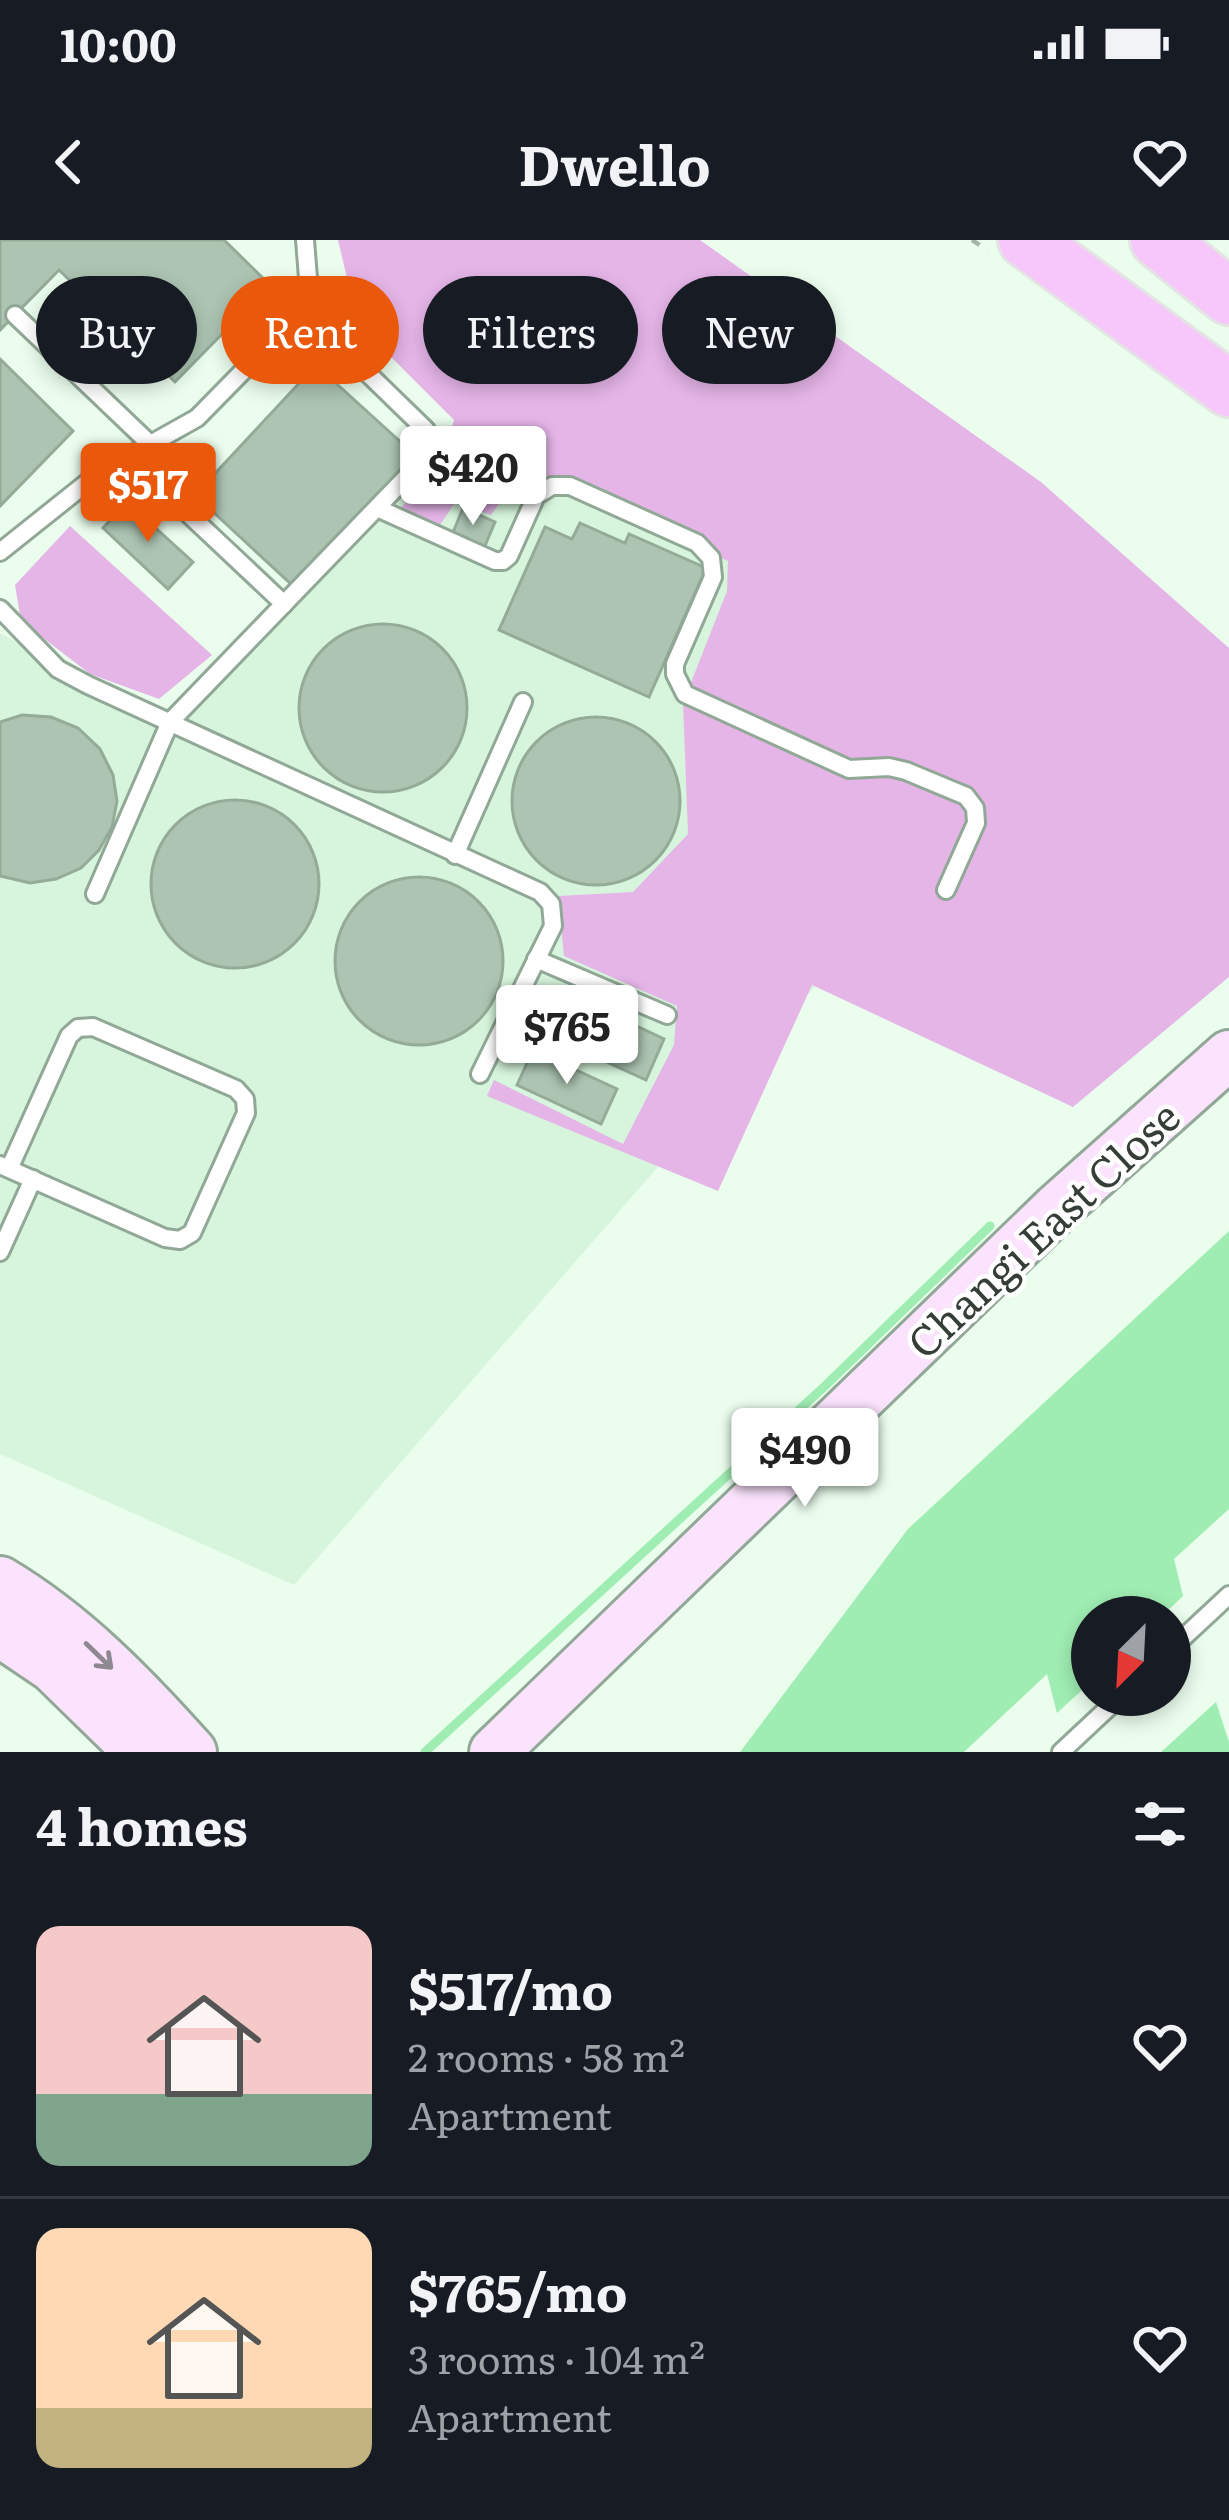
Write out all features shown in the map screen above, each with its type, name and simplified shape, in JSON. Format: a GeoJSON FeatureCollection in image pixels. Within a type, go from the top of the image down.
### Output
{"type":"FeatureCollection","features":[{"type":"Feature","properties":{"kind":"main road"},"geometry":{"type":"LineString","coordinates":[[1026,240],[1229,388]]}},
{"type":"Feature","properties":{"kind":"main road"},"geometry":{"type":"LineString","coordinates":[[1158,240],[1229,297]]}},
{"type":"Feature","properties":{"kind":"street","name":"Changi East Close"},"geometry":{"type":"LineString","coordinates":[[494,1752],[1057,1208],[1229,1055]]}},
{"type":"Feature","properties":{"kind":"street","name":"Changi East Close"},"geometry":{"type":"LineString","coordinates":[[535,1752],[1229,1087]]}},
{"type":"Feature","properties":{"kind":"street"},"geometry":{"type":"LineString","coordinates":[[0,1581],[82,1640],[192,1752]]}},
{"type":"Feature","properties":{"kind":"street"},"geometry":{"type":"LineString","coordinates":[[0,1632],[53,1668],[139,1752]]}},
{"type":"Feature","properties":{"kind":"lane"},"geometry":{"type":"LineString","coordinates":[[305,240],[308,276]]}},
{"type":"Feature","properties":{"kind":"lane"},"geometry":{"type":"LineString","coordinates":[[15,315],[150,444]]}},
{"type":"Feature","properties":{"kind":"lane"},"geometry":{"type":"LineString","coordinates":[[0,552],[99,473],[197,418],[230,384]]}},
{"type":"Feature","properties":{"kind":"lane"},"geometry":{"type":"LineString","coordinates":[[95,894],[170,722],[418,465],[426,430],[379,384]]}},
{"type":"Feature","properties":{"kind":"lane"},"geometry":{"type":"LineString","coordinates":[[128,457],[284,604]]}},
{"type":"Feature","properties":{"kind":"lane"},"geometry":{"type":"LineString","coordinates":[[377,508],[502,561],[509,556],[536,496],[552,486],[570,486],[697,543],[711,558],[712,577],[675,664],[685,694],[849,769],[889,767],[966,796],[975,808],[976,823],[946,890]]}},
{"type":"Feature","properties":{"kind":"lane"},"geometry":{"type":"LineString","coordinates":[[0,609],[58,669],[540,892],[551,904],[553,926],[480,1074]]}},
{"type":"Feature","properties":{"kind":"lane"},"geometry":{"type":"LineString","coordinates":[[455,855],[524,702]]}},
{"type":"Feature","properties":{"kind":"lane"},"geometry":{"type":"LineString","coordinates":[[536,959],[667,1015]]}},
{"type":"Feature","properties":{"kind":"lane"},"geometry":{"type":"LineString","coordinates":[[78,1028],[113,1036],[236,1089],[245,1099],[245,1113],[192,1233],[180,1240],[165,1238],[5,1167],[69,1036],[78,1028]]}},
{"type":"Feature","properties":{"kind":"lane"},"geometry":{"type":"LineString","coordinates":[[0,1252],[33,1179]]}},
{"type":"Feature","properties":{"kind":"lane"},"geometry":{"type":"LineString","coordinates":[[1191,1630],[1229,1595]]}},
{"type":"Feature","properties":{"kind":"lane"},"geometry":{"type":"LineString","coordinates":[[1061,1752],[1100,1716]]}},
{"type":"Feature","properties":{"kind":"shaded area"},"geometry":{"type":"Polygon","coordinates":[[[338,240],[700,240],[751,276],[662,276],[662,384],[836,384],[836,337],[1041,482],[1229,648],[1229,977],[1073,1107],[812,985],[718,1191],[487,1096],[494,1080],[623,1144],[674,1045],[677,1006],[564,956],[558,896],[633,892],[688,834],[683,703],[727,591],[728,561],[522,472],[491,515],[456,501],[438,528],[398,510],[439,472],[454,420],[399,365],[399,276],[347,276],[338,240]]]}},
{"type":"Feature","properties":{"kind":"shaded area"},"geometry":{"type":"Polygon","coordinates":[[[638,380],[1046,721],[294,1585],[0,1454],[0,633],[170,722],[514,384],[638,384],[638,380]]]}},
{"type":"Feature","properties":{"kind":"shaded area"},"geometry":{"type":"Polygon","coordinates":[[[70,526],[212,655],[159,699],[90,674],[21,621],[15,585],[70,526]]]}},
{"type":"Feature","properties":{"kind":"shaded area"},"geometry":{"type":"Polygon","coordinates":[[[1229,1231],[1229,1509],[1174,1559],[1183,1596],[1071,1596],[1071,1700],[1057,1713],[1047,1674],[964,1752],[740,1752],[908,1529],[1229,1231]]]}},
{"type":"Feature","properties":{"kind":"shaded area"},"geometry":{"type":"Polygon","coordinates":[[[1216,1702],[1229,1752],[1161,1752],[1216,1702]]]}},
{"type":"Feature","properties":{"kind":"building"},"geometry":{"type":"Polygon","coordinates":[[[0,240],[224,240],[261,276],[221,276],[221,335],[197,360],[197,276],[65,276],[59,270],[53,276],[36,276],[36,293],[0,330],[0,240]]]}},
{"type":"Feature","properties":{"kind":"building"},"geometry":{"type":"Polygon","coordinates":[[[0,359],[73,431],[0,506],[0,359]]]}},
{"type":"Feature","properties":{"kind":"building"},"geometry":{"type":"Polygon","coordinates":[[[298,384],[337,384],[416,456],[294,587],[195,495],[298,384]]]}},
{"type":"Feature","properties":{"kind":"building"},"geometry":{"type":"Polygon","coordinates":[[[127,502],[193,562],[168,589],[103,528],[127,502]]]}},
{"type":"Feature","properties":{"kind":"building"},"geometry":{"type":"Polygon","coordinates":[[[463,508],[495,522],[484,548],[452,535],[463,508]]]}},
{"type":"Feature","properties":{"kind":"building"},"geometry":{"type":"Polygon","coordinates":[[[580,523],[625,543],[629,534],[706,568],[649,697],[499,630],[545,527],[572,539],[580,523]]]}},
{"type":"Feature","properties":{"kind":"building"},"geometry":{"type":"Polygon","coordinates":[[[383,624],[415,631],[442,649],[460,676],[467,708],[460,740],[442,767],[415,785],[383,792],[351,785],[324,767],[306,740],[299,708],[306,676],[324,649],[351,631],[383,624]]]}},
{"type":"Feature","properties":{"kind":"building"},"geometry":{"type":"Polygon","coordinates":[[[22,715],[51,717],[78,728],[100,749],[113,775],[117,801],[112,827],[81,868],[30,883],[0,876],[0,722],[22,715]]]}},
{"type":"Feature","properties":{"kind":"building"},"geometry":{"type":"Polygon","coordinates":[[[596,717],[628,724],[655,742],[673,769],[680,801],[673,833],[655,860],[628,878],[596,885],[564,878],[537,860],[519,833],[512,801],[519,769],[537,742],[564,724],[596,717]]]}},
{"type":"Feature","properties":{"kind":"building"},"geometry":{"type":"Polygon","coordinates":[[[235,800],[267,807],[294,825],[312,852],[319,884],[312,916],[294,943],[267,961],[235,968],[203,961],[176,943],[158,916],[151,884],[158,852],[176,825],[203,807],[235,800]]]}},
{"type":"Feature","properties":{"kind":"building"},"geometry":{"type":"Polygon","coordinates":[[[419,877],[451,884],[478,902],[496,929],[503,961],[496,993],[478,1020],[451,1038],[419,1045],[387,1038],[360,1020],[342,993],[335,961],[342,929],[360,902],[387,884],[419,877]]]}},
{"type":"Feature","properties":{"kind":"building"},"geometry":{"type":"Polygon","coordinates":[[[605,1011],[664,1039],[646,1080],[559,1040],[570,1017],[597,1029],[605,1011]]]}},
{"type":"Feature","properties":{"kind":"building"},"geometry":{"type":"Polygon","coordinates":[[[533,1050],[617,1089],[601,1124],[517,1085],[533,1050]]]}},
{"type":"Feature","properties":{"kind":"waterway"},"geometry":{"type":"LineString","coordinates":[[425,1752],[825,1386],[990,1226]]}}]}
